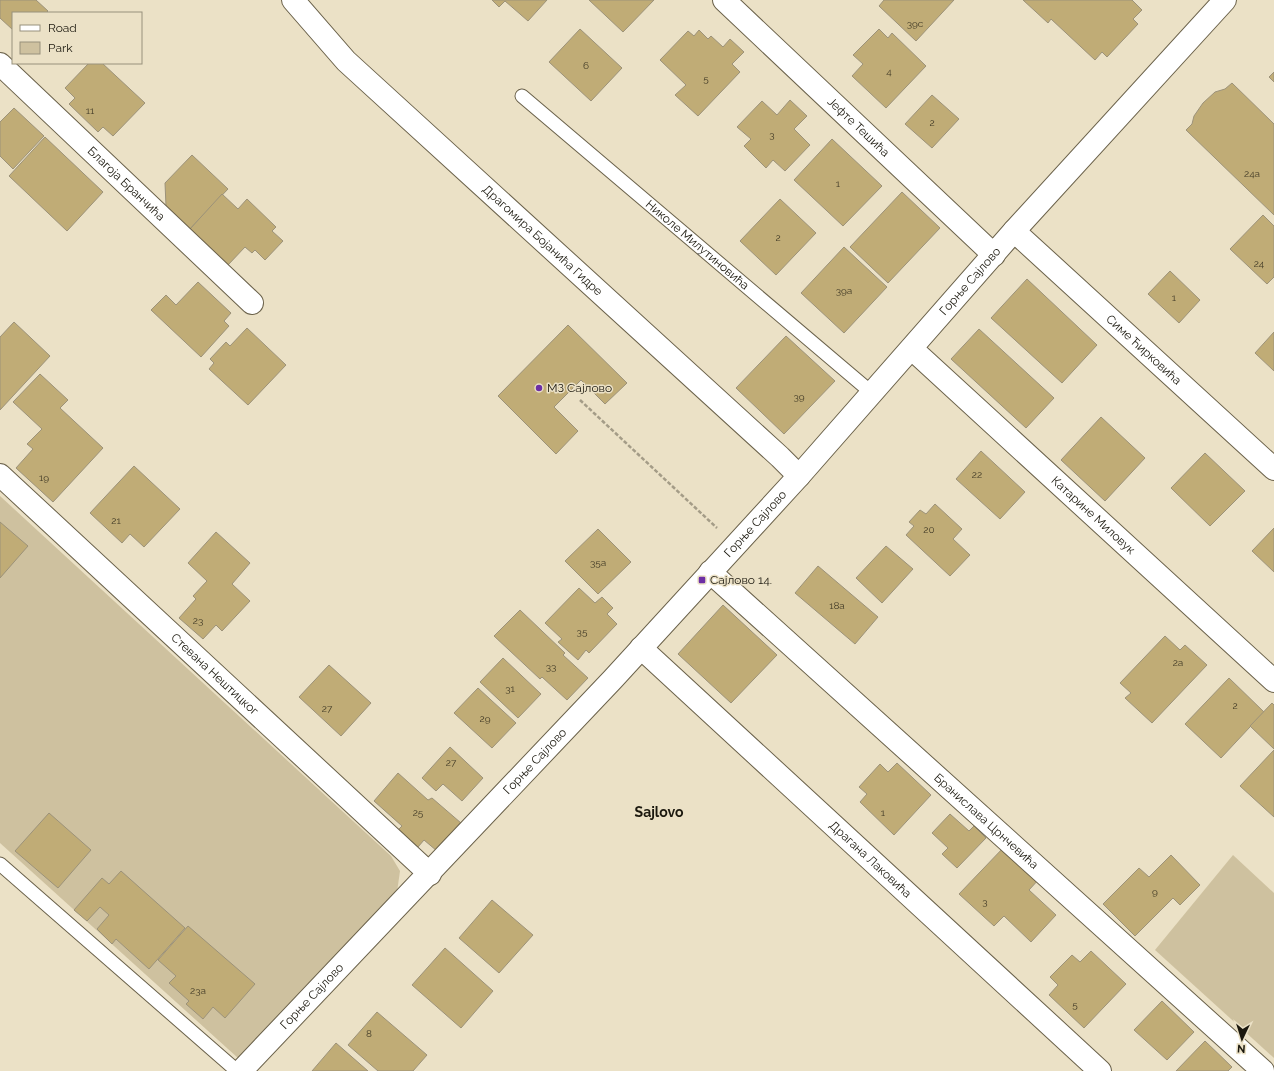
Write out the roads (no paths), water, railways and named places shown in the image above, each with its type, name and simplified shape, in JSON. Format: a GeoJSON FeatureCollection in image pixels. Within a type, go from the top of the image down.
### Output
{"type":"FeatureCollection","features":[{"type":"Feature","properties":{"kind":"street","name":"Драгомира Бојанића Гидре"},"geometry":{"type":"LineString","coordinates":[[292,0],[346,61],[780,456],[799,476]]}},
{"type":"Feature","properties":{"kind":"street","name":"Јефте Тешића"},"geometry":{"type":"LineString","coordinates":[[724,0],[994,254]]}},
{"type":"Feature","properties":{"kind":"street","name":"Горње Сајлово"},"geometry":{"type":"LineString","coordinates":[[242,1071],[430,874],[799,476],[912,349],[1213,4]]}},
{"type":"Feature","properties":{"kind":"street","name":"Благоја Бранчића"},"geometry":{"type":"LineString","coordinates":[[0,64],[252,304]]}},
{"type":"Feature","properties":{"kind":"street","name":"Симе Ћирковића"},"geometry":{"type":"LineString","coordinates":[[1014,231],[1274,469]]}},
{"type":"Feature","properties":{"kind":"street","name":"Катарине Миловук"},"geometry":{"type":"LineString","coordinates":[[912,349],[1274,681]]}},
{"type":"Feature","properties":{"kind":"street","name":"Стевана Нештицког"},"geometry":{"type":"LineString","coordinates":[[0,475],[430,874]]}},
{"type":"Feature","properties":{"kind":"street","name":"Бранислава Црнчевића"},"geometry":{"type":"LineString","coordinates":[[710,572],[1263,1071]]}},
{"type":"Feature","properties":{"kind":"street","name":"Драгана Лаковића"},"geometry":{"type":"LineString","coordinates":[[641,648],[1100,1071]]}},
{"type":"Feature","properties":{"kind":"lane","name":"Николе Милутиновића"},"geometry":{"type":"LineString","coordinates":[[522,96],[872,393]]}},
{"type":"Feature","properties":{"kind":"lane"},"geometry":{"type":"LineString","coordinates":[[0,864],[236,1071]]}},
{"type":"Feature","properties":{"kind":"place","name":"МЗ Сајлово"},"geometry":{"type":"Point","coordinates":[539,388]}},
{"type":"Feature","properties":{"kind":"place","name":"Сајлово 14."},"geometry":{"type":"Point","coordinates":[702,580]}},
{"type":"Feature","properties":{"kind":"district","name":"Sajlovo"},"geometry":{"type":"Point","coordinates":[659,812]}}]}
